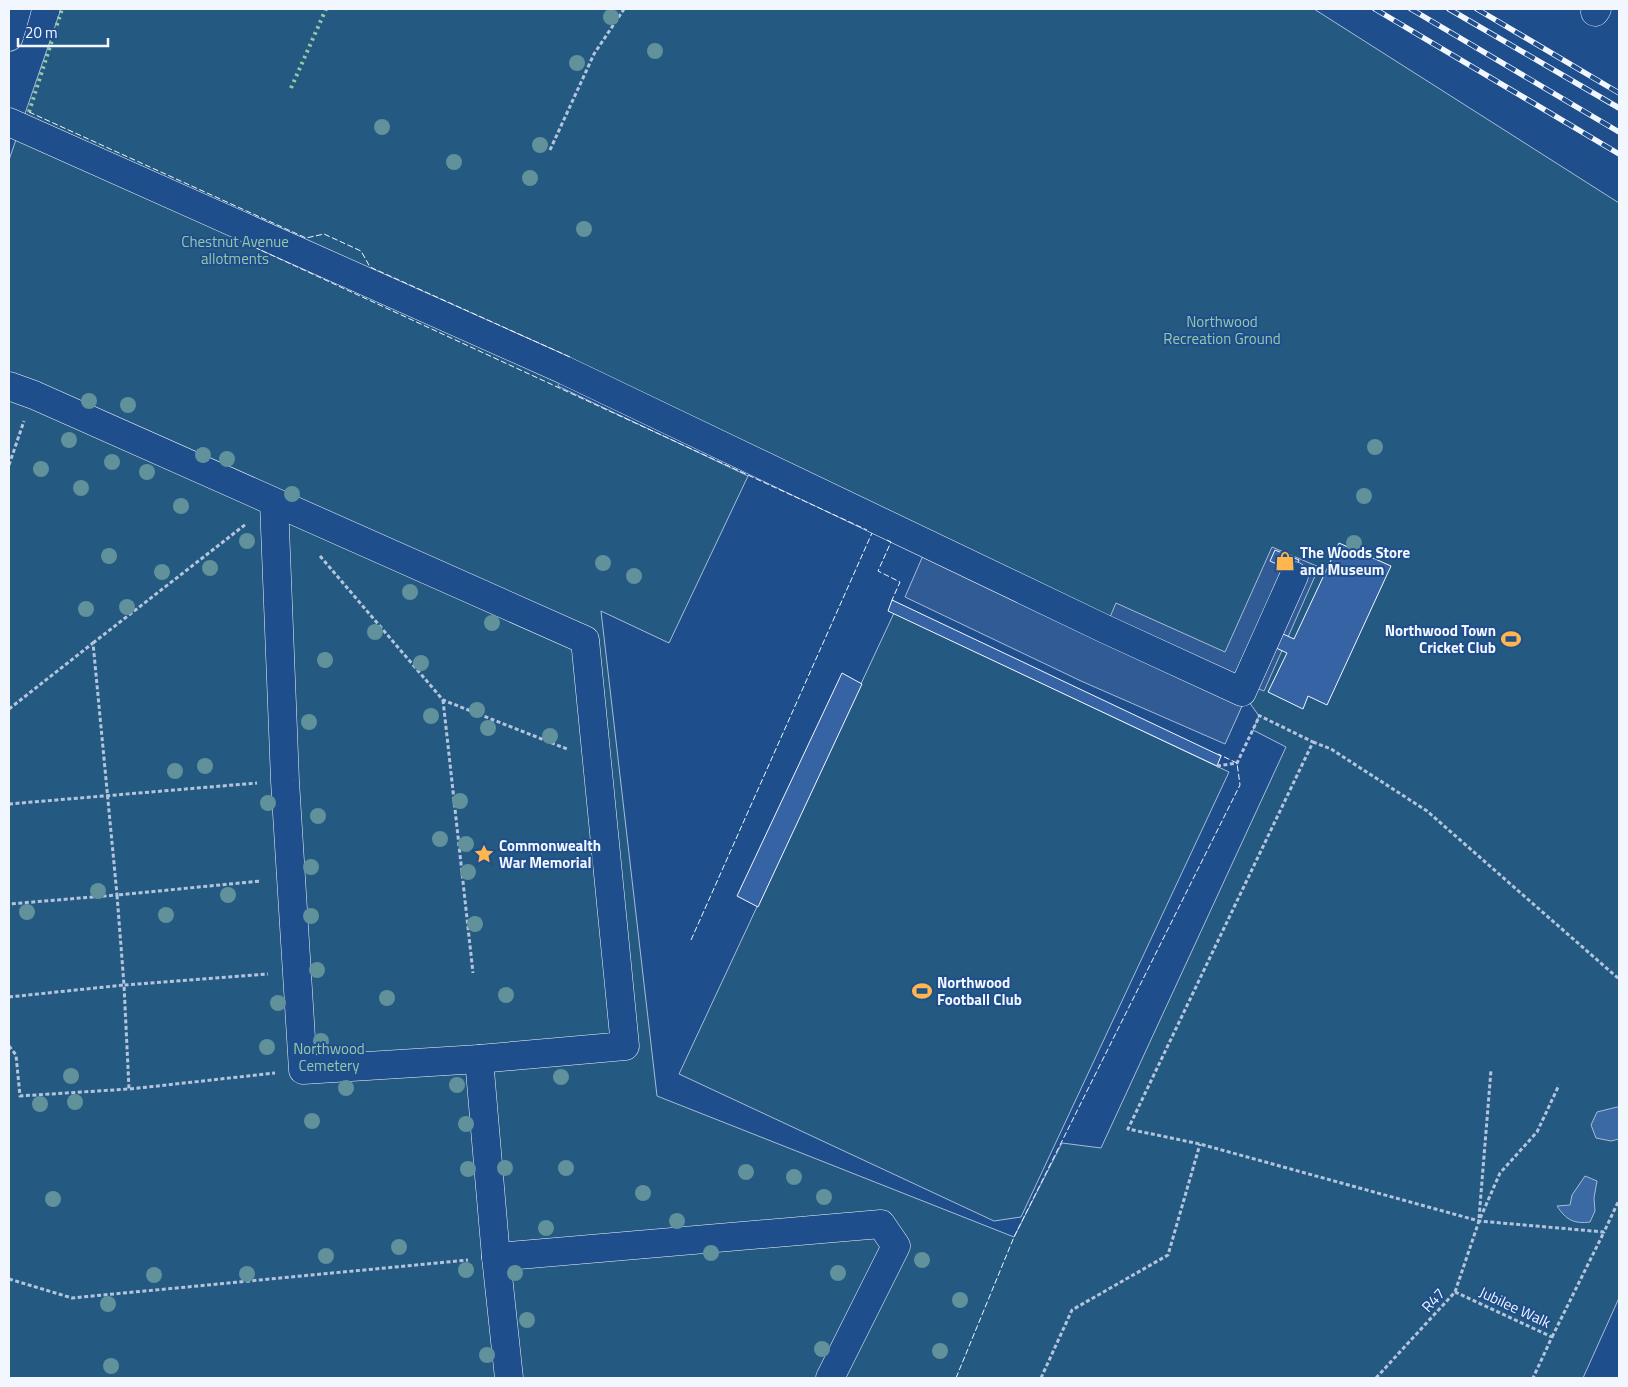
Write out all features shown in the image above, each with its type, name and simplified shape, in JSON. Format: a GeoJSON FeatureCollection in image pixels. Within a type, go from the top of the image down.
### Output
{"type":"FeatureCollection","features":[{"type":"Feature","properties":{"kind":"street"},"geometry":{"type":"LineString","coordinates":[[9,37],[18,9]]}},
{"type":"Feature","properties":{"kind":"street"},"geometry":{"type":"LineString","coordinates":[[9,122],[564,370],[1105,629],[1242,692],[1294,576]]}},
{"type":"Feature","properties":{"kind":"street"},"geometry":{"type":"LineString","coordinates":[[21,390],[274,502],[585,640],[625,1046],[479,1060],[303,1070],[285,781],[274,502]]}},
{"type":"Feature","properties":{"kind":"street"},"geometry":{"type":"LineString","coordinates":[[479,1060],[496,1258],[509,1378]]}},
{"type":"Feature","properties":{"kind":"street"},"geometry":{"type":"LineString","coordinates":[[496,1258],[881,1224],[896,1246],[830,1378]]}},
{"type":"Feature","properties":{"kind":"path"},"geometry":{"type":"LineString","coordinates":[[550,150],[594,54],[624,9]]}},
{"type":"Feature","properties":{"kind":"path"},"geometry":{"type":"LineString","coordinates":[[9,465],[21,390]]}},
{"type":"Feature","properties":{"kind":"path"},"geometry":{"type":"LineString","coordinates":[[9,709],[274,502]]}},
{"type":"Feature","properties":{"kind":"path"},"geometry":{"type":"LineString","coordinates":[[318,553],[443,700],[598,762]]}},
{"type":"Feature","properties":{"kind":"path"},"geometry":{"type":"LineString","coordinates":[[93,643],[117,895],[129,1089]]}},
{"type":"Feature","properties":{"kind":"path"},"geometry":{"type":"LineString","coordinates":[[1242,692],[1259,716],[1313,742],[1331,748],[1427,811],[1619,978]]}},
{"type":"Feature","properties":{"kind":"path"},"geometry":{"type":"LineString","coordinates":[[443,700],[474,973]]}},
{"type":"Feature","properties":{"kind":"path"},"geometry":{"type":"LineString","coordinates":[[1217,766],[1237,763],[1259,716]]}},
{"type":"Feature","properties":{"kind":"path"},"geometry":{"type":"LineString","coordinates":[[1313,742],[1128,1130],[1200,1144],[1479,1221],[1604,1232]]}},
{"type":"Feature","properties":{"kind":"path"},"geometry":{"type":"LineString","coordinates":[[9,804],[285,781]]}},
{"type":"Feature","properties":{"kind":"path"},"geometry":{"type":"LineString","coordinates":[[9,904],[291,878]]}},
{"type":"Feature","properties":{"kind":"path"},"geometry":{"type":"LineString","coordinates":[[9,997],[124,985],[296,971]]}},
{"type":"Feature","properties":{"kind":"path"},"geometry":{"type":"LineString","coordinates":[[9,1046],[16,1055],[20,1096],[129,1089],[303,1070]]}},
{"type":"Feature","properties":{"kind":"path"},"geometry":{"type":"LineString","coordinates":[[1479,1221],[1491,1070]]}},
{"type":"Feature","properties":{"kind":"path"},"geometry":{"type":"LineString","coordinates":[[1479,1221],[1500,1173],[1538,1132],[1559,1085]]}},
{"type":"Feature","properties":{"kind":"path"},"geometry":{"type":"LineString","coordinates":[[1041,1378],[1072,1310],[1168,1255],[1200,1144]]}},
{"type":"Feature","properties":{"kind":"path"},"geometry":{"type":"LineString","coordinates":[[1552,1337],[1619,1200]]}},
{"type":"Feature","properties":{"kind":"path","name":"R47"},"geometry":{"type":"LineString","coordinates":[[1376,1378],[1455,1292],[1479,1221]]}},
{"type":"Feature","properties":{"kind":"path"},"geometry":{"type":"LineString","coordinates":[[9,1279],[72,1298],[496,1258]]}},
{"type":"Feature","properties":{"kind":"path","name":"Jubilee Walk"},"geometry":{"type":"LineString","coordinates":[[1455,1292],[1552,1337],[1533,1378]]}},
{"type":"Feature","properties":{"kind":"green space"},"geometry":{"type":"Polygon","coordinates":[[[61,9],[1314,9],[1619,203],[1619,1298],[1583,1378],[9,1378],[9,160],[61,9]],[[565,371],[558,386],[748,476],[669,643],[601,611],[657,1096],[1014,1237],[1062,1143],[1101,1148],[1286,747],[1253,730],[1259,716],[1242,692],[565,371]]]}},
{"type":"Feature","properties":{"kind":"green space","name":"Northwood Football Club"},"geometry":{"type":"Polygon","coordinates":[[[894,613],[1229,772],[1021,1217],[994,1221],[679,1074],[894,613]]]}},
{"type":"Feature","properties":{"kind":"shaded area"},"geometry":{"type":"Polygon","coordinates":[[[928,544],[1105,629],[1116,603],[1225,652],[1272,547],[1319,567],[1264,691],[1251,686],[1225,744],[1081,681],[905,597],[928,544]]]}},
{"type":"Feature","properties":{"kind":"shaded area"},"geometry":{"type":"Polygon","coordinates":[[[1619,1108],[1619,1139],[1611,1141],[1596,1138],[1591,1125],[1597,1112],[1619,1108]]]}},
{"type":"Feature","properties":{"kind":"shaded area"},"geometry":{"type":"Polygon","coordinates":[[[1585,1176],[1597,1181],[1594,1198],[1595,1211],[1590,1222],[1575,1222],[1567,1218],[1557,1206],[1570,1205],[1572,1195],[1585,1176]]]}},
{"type":"Feature","properties":{"kind":"building"},"geometry":{"type":"Polygon","coordinates":[[[1339,543],[1391,566],[1327,705],[1308,696],[1303,709],[1268,692],[1287,653],[1274,647],[1281,633],[1294,639],[1339,543]]]}},
{"type":"Feature","properties":{"kind":"building","name":"The Woods Store and Museum"},"geometry":{"type":"Polygon","coordinates":[[[1275,550],[1299,560],[1294,572],[1270,561],[1275,550]]]}},
{"type":"Feature","properties":{"kind":"building"},"geometry":{"type":"Polygon","coordinates":[[[892,600],[1221,756],[1217,766],[888,611],[892,600]]]}},
{"type":"Feature","properties":{"kind":"building"},"geometry":{"type":"Polygon","coordinates":[[[842,673],[862,684],[758,907],[737,896],[842,673]]]}},
{"type":"Feature","properties":{"kind":"railway"},"geometry":{"type":"LineString","coordinates":[[1375,9],[1619,154]]}},
{"type":"Feature","properties":{"kind":"railway"},"geometry":{"type":"LineString","coordinates":[[1411,9],[1619,132]]}},
{"type":"Feature","properties":{"kind":"railway"},"geometry":{"type":"LineString","coordinates":[[1449,9],[1619,108]]}},
{"type":"Feature","properties":{"kind":"railway"},"geometry":{"type":"LineString","coordinates":[[1477,9],[1619,93]]}},
{"type":"Feature","properties":{"kind":"hedge"},"geometry":{"type":"LineString","coordinates":[[29,112],[62,9]]}},
{"type":"Feature","properties":{"kind":"hedge"},"geometry":{"type":"LineString","coordinates":[[291,88],[326,9]]}},
{"type":"Feature","properties":{"kind":"fence"},"geometry":{"type":"LineString","coordinates":[[29,112],[306,238],[324,234],[361,251],[370,267],[570,357]]}},
{"type":"Feature","properties":{"kind":"fence"},"geometry":{"type":"LineString","coordinates":[[254,247],[867,530]]}},
{"type":"Feature","properties":{"kind":"fence"},"geometry":{"type":"LineString","coordinates":[[691,940],[872,533]]}},
{"type":"Feature","properties":{"kind":"fence"},"geometry":{"type":"LineString","coordinates":[[887,540],[891,542],[878,571],[900,582],[892,600],[895,601]]}},
{"type":"Feature","properties":{"kind":"fence"},"geometry":{"type":"LineString","coordinates":[[956,1378],[1014,1237],[1240,785],[1237,763],[1218,754]]}},
{"type":"Feature","properties":{"kind":"place","name":"The Woods Store and Museum"},"geometry":{"type":"Point","coordinates":[1285,561]}},
{"type":"Feature","properties":{"kind":"place","name":"Northwood Town Cricket Club"},"geometry":{"type":"Point","coordinates":[1511,639]}},
{"type":"Feature","properties":{"kind":"place","name":"Commonwealth War Memorial"},"geometry":{"type":"Point","coordinates":[484,854]}},
{"type":"Feature","properties":{"kind":"place","name":"Northwood Football Club"},"geometry":{"type":"Point","coordinates":[922,991]}},
{"type":"Feature","properties":{"kind":"park label","name":"Chestnut Avenue allotments"},"geometry":{"type":"Point","coordinates":[235,250]}},
{"type":"Feature","properties":{"kind":"park label","name":"Northwood Recreation Ground"},"geometry":{"type":"Point","coordinates":[1222,330]}},
{"type":"Feature","properties":{"kind":"park label","name":"Northwood Cemetery"},"geometry":{"type":"Point","coordinates":[329,1056]}}]}
